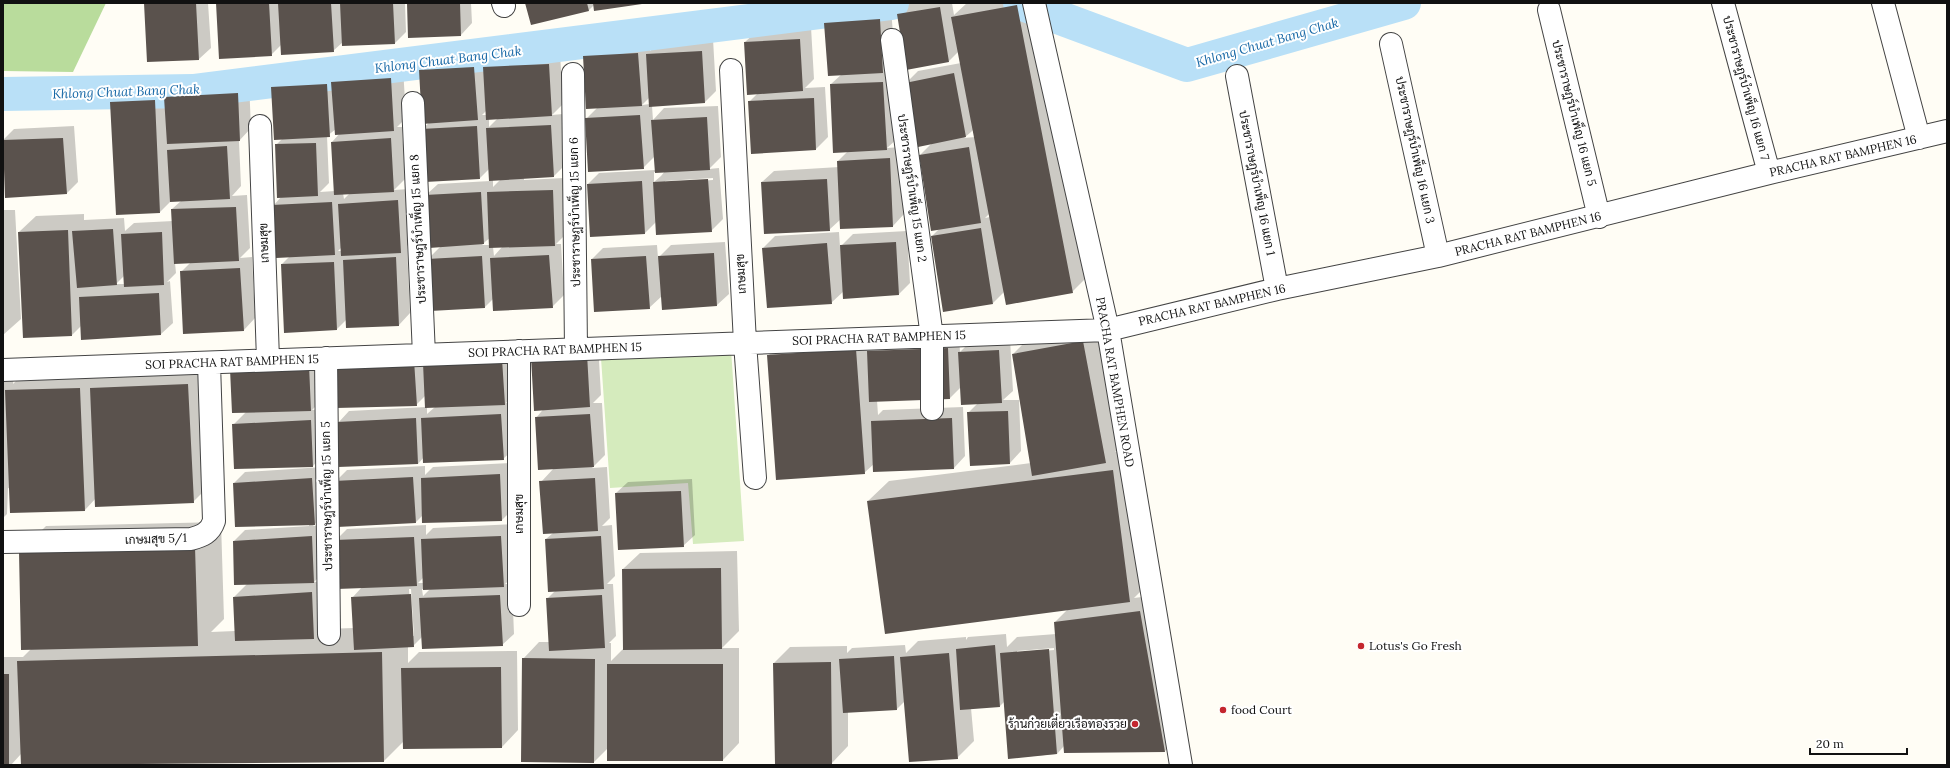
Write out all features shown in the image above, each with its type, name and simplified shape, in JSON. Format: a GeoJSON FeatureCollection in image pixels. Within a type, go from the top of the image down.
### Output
{"type":"FeatureCollection","features":[{"type":"Feature","properties":{"kind":"street","name":"PRACHA RAT BAMPHEN ROAD"},"geometry":{"type":"LineString","coordinates":[[1034,3],[1108,330],[1181,765]]}},
{"type":"Feature","properties":{"kind":"street","name":"ประชาราษฎร์บำเพ็ญ 16 แยก 7"},"geometry":{"type":"LineString","coordinates":[[1723,3],[1769,173]]}},
{"type":"Feature","properties":{"kind":"street"},"geometry":{"type":"LineString","coordinates":[[1883,3],[1919,138]]}},
{"type":"Feature","properties":{"kind":"street","name":"ประชาราษฎร์บำเพ็ญ 16 แยก 5"},"geometry":{"type":"LineString","coordinates":[[1549,10],[1599,216]]}},
{"type":"Feature","properties":{"kind":"street","name":"ประชาราษฎร์บำเพ็ญ 15 แยก 2"},"geometry":{"type":"LineString","coordinates":[[892,40],[932,337],[932,409]]}},
{"type":"Feature","properties":{"kind":"street","name":"ประชาราษฎร์บำเพ็ญ 16 แยก 3"},"geometry":{"type":"LineString","coordinates":[[1391,44],[1438,256]]}},
{"type":"Feature","properties":{"kind":"street","name":"เกษมสุข"},"geometry":{"type":"LineString","coordinates":[[731,70],[745,343],[755,478]]}},
{"type":"Feature","properties":{"kind":"street","name":"ประชาราษฎร์บำเพ็ญ 15 แยก 6"},"geometry":{"type":"LineString","coordinates":[[573,74],[576,349]]}},
{"type":"Feature","properties":{"kind":"street","name":"ประชาราษฎร์บำเพ็ญ 16 แยก 1"},"geometry":{"type":"LineString","coordinates":[[1237,76],[1277,290]]}},
{"type":"Feature","properties":{"kind":"street","name":"ประชาราษฎร์บำเพ็ญ 15 แยก 8"},"geometry":{"type":"LineString","coordinates":[[413,104],[424,355]]}},
{"type":"Feature","properties":{"kind":"street","name":"เกษมสุข"},"geometry":{"type":"LineString","coordinates":[[260,126],[268,360]]}},
{"type":"Feature","properties":{"kind":"street","name":"PRACHA RAT BAMPHEN 16"},"geometry":{"type":"LineString","coordinates":[[1108,330],[1277,290],[1438,256],[1769,173],[1947,131]]}},
{"type":"Feature","properties":{"kind":"street","name":"SOI PRACHA RAT BAMPHEN 15"},"geometry":{"type":"LineString","coordinates":[[3,370],[1108,330]]}},
{"type":"Feature","properties":{"kind":"street","name":"เกษมสุข"},"geometry":{"type":"LineString","coordinates":[[518,351],[519,605]]}},
{"type":"Feature","properties":{"kind":"street","name":"ประชาราษฎร์บำเพ็ญ 15 แยก 5"},"geometry":{"type":"LineString","coordinates":[[326,358],[328,634]]}},
{"type":"Feature","properties":{"kind":"street","name":"เกษมสุข 5/1"},"geometry":{"type":"LineString","coordinates":[[3,542],[190,539],[206,534],[212,528],[214,521],[209,363]]}},
{"type":"Feature","properties":{"kind":"green space"},"geometry":{"type":"Polygon","coordinates":[[[3,3],[106,3],[73,72],[3,71],[3,3]]]}},
{"type":"Feature","properties":{"kind":"green space"},"geometry":{"type":"Polygon","coordinates":[[[731,349],[744,541],[693,544],[688,483],[610,488],[601,358],[731,349]]]}},
{"type":"Feature","properties":{"kind":"building"},"geometry":{"type":"Polygon","coordinates":[[[144,3],[196,3],[199,60],[147,62],[144,3]]]}},
{"type":"Feature","properties":{"kind":"building"},"geometry":{"type":"Polygon","coordinates":[[[216,3],[269,3],[272,56],[219,59],[216,3]]]}},
{"type":"Feature","properties":{"kind":"building"},"geometry":{"type":"Polygon","coordinates":[[[278,3],[331,3],[334,52],[281,55],[278,3]]]}},
{"type":"Feature","properties":{"kind":"building"},"geometry":{"type":"Polygon","coordinates":[[[340,3],[393,3],[395,44],[342,46],[340,3]]]}},
{"type":"Feature","properties":{"kind":"building"},"geometry":{"type":"Polygon","coordinates":[[[407,3],[460,3],[461,36],[408,38],[407,3]]]}},
{"type":"Feature","properties":{"kind":"building"},"geometry":{"type":"Polygon","coordinates":[[[525,3],[587,3],[589,11],[531,25],[525,3]]]}},
{"type":"Feature","properties":{"kind":"building"},"geometry":{"type":"Polygon","coordinates":[[[593,3],[642,3],[642,4],[594,11],[593,3]]]}},
{"type":"Feature","properties":{"kind":"building"},"geometry":{"type":"Polygon","coordinates":[[[1017,5],[1073,293],[1006,305],[951,17],[1017,5]]]}},
{"type":"Feature","properties":{"kind":"building"},"geometry":{"type":"Polygon","coordinates":[[[940,7],[949,62],[906,70],[897,14],[940,7]]]}},
{"type":"Feature","properties":{"kind":"building"},"geometry":{"type":"Polygon","coordinates":[[[880,19],[883,73],[828,76],[824,23],[880,19]]]}},
{"type":"Feature","properties":{"kind":"building"},"geometry":{"type":"Polygon","coordinates":[[[800,39],[803,91],[747,95],[744,42],[800,39]]]}},
{"type":"Feature","properties":{"kind":"building"},"geometry":{"type":"Polygon","coordinates":[[[702,51],[705,103],[649,107],[646,54],[702,51]]]}},
{"type":"Feature","properties":{"kind":"building"},"geometry":{"type":"Polygon","coordinates":[[[638,53],[642,106],[586,109],[583,56],[638,53]]]}},
{"type":"Feature","properties":{"kind":"building"},"geometry":{"type":"Polygon","coordinates":[[[549,64],[552,116],[486,120],[483,67],[549,64]]]}},
{"type":"Feature","properties":{"kind":"building"},"geometry":{"type":"Polygon","coordinates":[[[474,67],[478,120],[422,124],[419,70],[474,67]]]}},
{"type":"Feature","properties":{"kind":"building"},"geometry":{"type":"Polygon","coordinates":[[[954,73],[966,137],[918,147],[905,83],[954,73]]]}},
{"type":"Feature","properties":{"kind":"building"},"geometry":{"type":"Polygon","coordinates":[[[391,78],[394,131],[335,135],[331,82],[391,78]]]}},
{"type":"Feature","properties":{"kind":"building"},"geometry":{"type":"Polygon","coordinates":[[[883,82],[887,150],[833,153],[830,84],[883,82]]]}},
{"type":"Feature","properties":{"kind":"building"},"geometry":{"type":"Polygon","coordinates":[[[327,84],[330,137],[274,140],[271,87],[327,84]]]}},
{"type":"Feature","properties":{"kind":"building"},"geometry":{"type":"Polygon","coordinates":[[[238,93],[240,141],[167,144],[164,97],[238,93]]]}},
{"type":"Feature","properties":{"kind":"building"},"geometry":{"type":"Polygon","coordinates":[[[814,98],[816,150],[751,154],[748,101],[814,98]]]}},
{"type":"Feature","properties":{"kind":"building"},"geometry":{"type":"Polygon","coordinates":[[[155,100],[160,213],[116,215],[110,102],[155,100]]]}},
{"type":"Feature","properties":{"kind":"building"},"geometry":{"type":"Polygon","coordinates":[[[640,115],[644,169],[588,172],[585,118],[640,115]]]}},
{"type":"Feature","properties":{"kind":"building"},"geometry":{"type":"Polygon","coordinates":[[[707,117],[710,170],[655,173],[651,120],[707,117]]]}},
{"type":"Feature","properties":{"kind":"building"},"geometry":{"type":"Polygon","coordinates":[[[551,125],[554,177],[489,181],[486,128],[551,125]]]}},
{"type":"Feature","properties":{"kind":"building"},"geometry":{"type":"Polygon","coordinates":[[[477,126],[480,179],[425,182],[421,129],[477,126]]]}},
{"type":"Feature","properties":{"kind":"building"},"geometry":{"type":"Polygon","coordinates":[[[63,138],[67,194],[5,198],[3,140],[63,138]]]}},
{"type":"Feature","properties":{"kind":"building"},"geometry":{"type":"Polygon","coordinates":[[[391,138],[394,192],[334,195],[331,142],[391,138]]]}},
{"type":"Feature","properties":{"kind":"building"},"geometry":{"type":"Polygon","coordinates":[[[316,143],[318,196],[277,198],[275,144],[316,143]]]}},
{"type":"Feature","properties":{"kind":"building"},"geometry":{"type":"Polygon","coordinates":[[[227,146],[230,199],[170,202],[167,150],[227,146]]]}},
{"type":"Feature","properties":{"kind":"building"},"geometry":{"type":"Polygon","coordinates":[[[969,147],[981,223],[931,231],[919,155],[969,147]]]}},
{"type":"Feature","properties":{"kind":"building"},"geometry":{"type":"Polygon","coordinates":[[[890,158],[893,227],[840,229],[837,161],[890,158]]]}},
{"type":"Feature","properties":{"kind":"building"},"geometry":{"type":"Polygon","coordinates":[[[708,179],[712,232],[656,235],[653,182],[708,179]]]}},
{"type":"Feature","properties":{"kind":"building"},"geometry":{"type":"Polygon","coordinates":[[[827,179],[830,231],[764,234],[761,182],[827,179]]]}},
{"type":"Feature","properties":{"kind":"building"},"geometry":{"type":"Polygon","coordinates":[[[642,181],[645,234],[590,237],[587,184],[642,181]]]}},
{"type":"Feature","properties":{"kind":"building"},"geometry":{"type":"Polygon","coordinates":[[[553,190],[555,246],[489,248],[487,192],[553,190]]]}},
{"type":"Feature","properties":{"kind":"building"},"geometry":{"type":"Polygon","coordinates":[[[481,192],[484,244],[429,248],[425,195],[481,192]]]}},
{"type":"Feature","properties":{"kind":"building"},"geometry":{"type":"Polygon","coordinates":[[[398,200],[401,253],[341,256],[338,204],[398,200]]]}},
{"type":"Feature","properties":{"kind":"building"},"geometry":{"type":"Polygon","coordinates":[[[332,202],[335,255],[276,258],[272,205],[332,202]]]}},
{"type":"Feature","properties":{"kind":"building"},"geometry":{"type":"Polygon","coordinates":[[[236,207],[239,261],[174,264],[171,209],[236,207]]]}},
{"type":"Feature","properties":{"kind":"building"},"geometry":{"type":"Polygon","coordinates":[[[981,228],[993,304],[943,312],[931,236],[981,228]]]}},
{"type":"Feature","properties":{"kind":"building"},"geometry":{"type":"Polygon","coordinates":[[[113,229],[117,285],[77,288],[72,231],[113,229]]]}},
{"type":"Feature","properties":{"kind":"building"},"geometry":{"type":"Polygon","coordinates":[[[68,230],[72,336],[23,338],[18,232],[68,230]]]}},
{"type":"Feature","properties":{"kind":"building"},"geometry":{"type":"Polygon","coordinates":[[[162,232],[164,285],[124,287],[121,234],[162,232]]]}},
{"type":"Feature","properties":{"kind":"building"},"geometry":{"type":"Polygon","coordinates":[[[896,242],[899,295],[843,299],[840,245],[896,242]]]}},
{"type":"Feature","properties":{"kind":"building"},"geometry":{"type":"Polygon","coordinates":[[[827,243],[832,304],[767,308],[762,248],[827,243]]]}},
{"type":"Feature","properties":{"kind":"building"},"geometry":{"type":"Polygon","coordinates":[[[714,253],[717,306],[662,310],[658,256],[714,253]]]}},
{"type":"Feature","properties":{"kind":"building"},"geometry":{"type":"Polygon","coordinates":[[[549,255],[553,308],[493,311],[490,258],[549,255]]]}},
{"type":"Feature","properties":{"kind":"building"},"geometry":{"type":"Polygon","coordinates":[[[482,256],[485,308],[430,311],[427,259],[482,256]]]}},
{"type":"Feature","properties":{"kind":"building"},"geometry":{"type":"Polygon","coordinates":[[[646,256],[650,309],[594,312],[591,259],[646,256]]]}},
{"type":"Feature","properties":{"kind":"building"},"geometry":{"type":"Polygon","coordinates":[[[396,257],[399,326],[346,328],[343,260],[396,257]]]}},
{"type":"Feature","properties":{"kind":"building"},"geometry":{"type":"Polygon","coordinates":[[[334,262],[337,330],[284,333],[281,264],[334,262]]]}},
{"type":"Feature","properties":{"kind":"building"},"geometry":{"type":"Polygon","coordinates":[[[240,268],[244,331],[183,334],[180,271],[240,268]]]}},
{"type":"Feature","properties":{"kind":"building"},"geometry":{"type":"Polygon","coordinates":[[[159,293],[161,335],[81,340],[79,297],[159,293]]]}},
{"type":"Feature","properties":{"kind":"building"},"geometry":{"type":"Polygon","coordinates":[[[1083,341],[1106,463],[1032,476],[1012,354],[1083,341]]]}},
{"type":"Feature","properties":{"kind":"building"},"geometry":{"type":"Polygon","coordinates":[[[948,348],[950,399],[869,402],[867,351],[948,348]]]}},
{"type":"Feature","properties":{"kind":"building"},"geometry":{"type":"Polygon","coordinates":[[[856,349],[865,474],[776,480],[767,355],[856,349]]]}},
{"type":"Feature","properties":{"kind":"building"},"geometry":{"type":"Polygon","coordinates":[[[999,350],[1002,403],[961,405],[958,352],[999,350]]]}},
{"type":"Feature","properties":{"kind":"building"},"geometry":{"type":"Polygon","coordinates":[[[587,354],[590,407],[534,411],[531,357],[587,354]]]}},
{"type":"Feature","properties":{"kind":"building"},"geometry":{"type":"Polygon","coordinates":[[[502,359],[505,405],[425,408],[423,363],[502,359]]]}},
{"type":"Feature","properties":{"kind":"building"},"geometry":{"type":"Polygon","coordinates":[[[414,360],[417,406],[336,408],[335,364],[414,360]]]}},
{"type":"Feature","properties":{"kind":"building"},"geometry":{"type":"Polygon","coordinates":[[[309,365],[311,411],[232,413],[230,369],[309,365]]]}},
{"type":"Feature","properties":{"kind":"building"},"geometry":{"type":"Polygon","coordinates":[[[188,384],[194,503],[95,507],[90,388],[188,384]]]}},
{"type":"Feature","properties":{"kind":"building"},"geometry":{"type":"Polygon","coordinates":[[[80,388],[85,511],[10,513],[5,390],[80,388]]]}},
{"type":"Feature","properties":{"kind":"building"},"geometry":{"type":"Polygon","coordinates":[[[1008,411],[1010,464],[970,466],[967,412],[1008,411]]]}},
{"type":"Feature","properties":{"kind":"building"},"geometry":{"type":"Polygon","coordinates":[[[501,414],[504,460],[423,463],[421,418],[501,414]]]}},
{"type":"Feature","properties":{"kind":"building"},"geometry":{"type":"Polygon","coordinates":[[[590,414],[594,467],[538,470],[535,417],[590,414]]]}},
{"type":"Feature","properties":{"kind":"building"},"geometry":{"type":"Polygon","coordinates":[[[416,418],[418,464],[338,467],[337,422],[416,418]]]}},
{"type":"Feature","properties":{"kind":"building"},"geometry":{"type":"Polygon","coordinates":[[[952,418],[954,469],[873,472],[871,421],[952,418]]]}},
{"type":"Feature","properties":{"kind":"building"},"geometry":{"type":"Polygon","coordinates":[[[311,420],[313,467],[234,469],[232,424],[311,420]]]}},
{"type":"Feature","properties":{"kind":"building"},"geometry":{"type":"Polygon","coordinates":[[[1113,470],[1130,602],[885,634],[867,501],[1113,470]]]}},
{"type":"Feature","properties":{"kind":"building"},"geometry":{"type":"Polygon","coordinates":[[[500,474],[502,521],[422,523],[421,478],[500,474]]]}},
{"type":"Feature","properties":{"kind":"building"},"geometry":{"type":"Polygon","coordinates":[[[413,477],[416,523],[337,527],[334,481],[413,477]]]}},
{"type":"Feature","properties":{"kind":"building"},"geometry":{"type":"Polygon","coordinates":[[[312,478],[315,525],[235,527],[233,483],[312,478]]]}},
{"type":"Feature","properties":{"kind":"building"},"geometry":{"type":"Polygon","coordinates":[[[595,478],[598,531],[543,534],[539,481],[595,478]]]}},
{"type":"Feature","properties":{"kind":"building"},"geometry":{"type":"Polygon","coordinates":[[[681,491],[684,547],[618,550],[615,493],[681,491]]]}},
{"type":"Feature","properties":{"kind":"building"},"geometry":{"type":"Polygon","coordinates":[[[312,536],[314,583],[234,585],[233,541],[312,536]]]}},
{"type":"Feature","properties":{"kind":"building"},"geometry":{"type":"Polygon","coordinates":[[[501,536],[504,587],[423,590],[421,539],[501,536]]]}},
{"type":"Feature","properties":{"kind":"building"},"geometry":{"type":"Polygon","coordinates":[[[601,536],[604,589],[548,592],[545,539],[601,536]]]}},
{"type":"Feature","properties":{"kind":"building"},"geometry":{"type":"Polygon","coordinates":[[[414,537],[417,586],[337,589],[335,540],[414,537]]]}},
{"type":"Feature","properties":{"kind":"building"},"geometry":{"type":"Polygon","coordinates":[[[195,547],[198,646],[21,650],[19,552],[195,547]]]}},
{"type":"Feature","properties":{"kind":"building"},"geometry":{"type":"Polygon","coordinates":[[[721,568],[722,649],[623,650],[622,569],[721,568]]]}},
{"type":"Feature","properties":{"kind":"building"},"geometry":{"type":"Polygon","coordinates":[[[312,592],[314,639],[235,641],[233,597],[312,592]]]}},
{"type":"Feature","properties":{"kind":"building"},"geometry":{"type":"Polygon","coordinates":[[[411,594],[414,647],[354,650],[351,597],[411,594]]]}},
{"type":"Feature","properties":{"kind":"building"},"geometry":{"type":"Polygon","coordinates":[[[500,595],[503,646],[422,649],[419,598],[500,595]]]}},
{"type":"Feature","properties":{"kind":"building"},"geometry":{"type":"Polygon","coordinates":[[[602,595],[605,648],[549,651],[546,598],[602,595]]]}},
{"type":"Feature","properties":{"kind":"building"},"geometry":{"type":"Polygon","coordinates":[[[1140,611],[1165,752],[1064,753],[1054,622],[1140,611]]]}},
{"type":"Feature","properties":{"kind":"building"},"geometry":{"type":"Polygon","coordinates":[[[995,645],[1000,707],[960,710],[956,649],[995,645]]]}},
{"type":"Feature","properties":{"kind":"building"},"geometry":{"type":"Polygon","coordinates":[[[1049,649],[1057,754],[1008,759],[1000,653],[1049,649]]]}},
{"type":"Feature","properties":{"kind":"building"},"geometry":{"type":"Polygon","coordinates":[[[382,652],[384,762],[21,765],[17,661],[382,652]]]}},
{"type":"Feature","properties":{"kind":"building"},"geometry":{"type":"Polygon","coordinates":[[[949,653],[958,759],[909,762],[900,657],[949,653]]]}},
{"type":"Feature","properties":{"kind":"building"},"geometry":{"type":"Polygon","coordinates":[[[894,656],[897,710],[843,713],[839,659],[894,656]]]}},
{"type":"Feature","properties":{"kind":"building"},"geometry":{"type":"Polygon","coordinates":[[[522,658],[595,659],[594,763],[521,762],[522,658]]]}},
{"type":"Feature","properties":{"kind":"building"},"geometry":{"type":"Polygon","coordinates":[[[831,662],[832,764],[775,764],[773,663],[831,662]]]}},
{"type":"Feature","properties":{"kind":"building"},"geometry":{"type":"Polygon","coordinates":[[[607,664],[723,664],[723,761],[607,761],[607,664]]]}},
{"type":"Feature","properties":{"kind":"building"},"geometry":{"type":"Polygon","coordinates":[[[501,667],[502,748],[403,749],[401,668],[501,667]]]}},
{"type":"Feature","properties":{"kind":"building"},"geometry":{"type":"Polygon","coordinates":[[[3,674],[9,674],[9,765],[3,765],[3,674]]]}},
{"type":"Feature","properties":{"kind":"waterway","name":"Khlong Chuat Bang Chak"},"geometry":{"type":"LineString","coordinates":[[3,94],[193,91],[892,3]]}},
{"type":"Feature","properties":{"kind":"waterway","name":"Khlong Chuat Bang Chak"},"geometry":{"type":"LineString","coordinates":[[1020,3],[1187,65],[1404,3]]}},
{"type":"Feature","properties":{"kind":"place","name":"Lotus's Go Fresh"},"geometry":{"type":"Point","coordinates":[1361,646]}},
{"type":"Feature","properties":{"kind":"place","name":"food Court"},"geometry":{"type":"Point","coordinates":[1223,710]}},
{"type":"Feature","properties":{"kind":"place","name":"ร้านก๋วยเตี๋ยวเรือทองรวย"},"geometry":{"type":"Point","coordinates":[1135,724]}}]}
